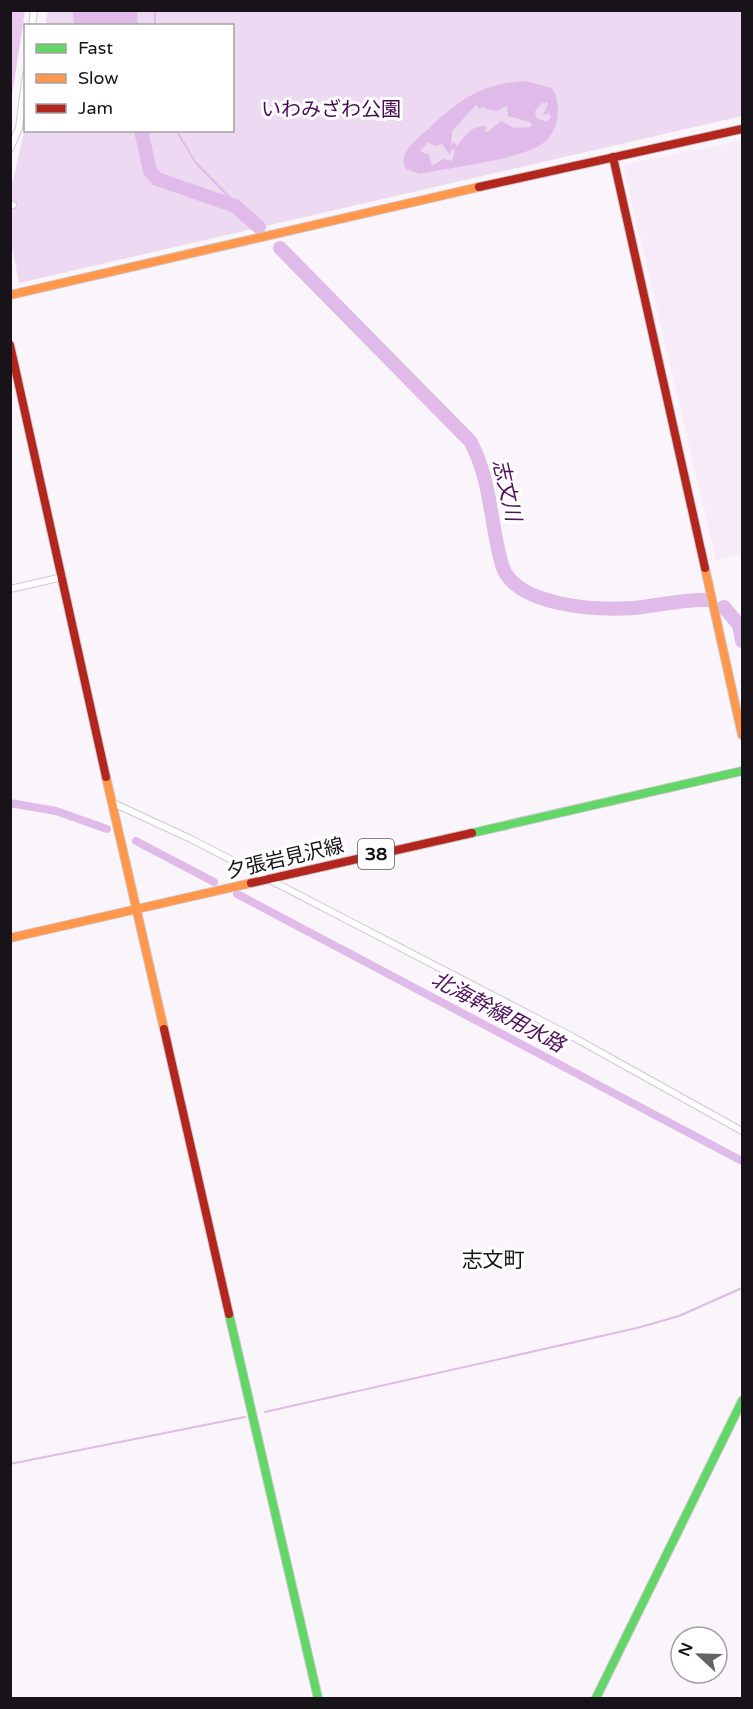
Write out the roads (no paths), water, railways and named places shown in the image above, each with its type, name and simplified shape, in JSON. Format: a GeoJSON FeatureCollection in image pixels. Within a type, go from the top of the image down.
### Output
{"type":"FeatureCollection","features":[{"type":"Feature","properties":{"kind":"street"},"geometry":{"type":"LineString","coordinates":[[10,149],[19,128],[24,89]]}},
{"type":"Feature","properties":{"kind":"street"},"geometry":{"type":"LineString","coordinates":[[10,295],[742,129]]}},
{"type":"Feature","properties":{"kind":"street"},"geometry":{"type":"LineString","coordinates":[[613,157],[742,735]]}},
{"type":"Feature","properties":{"kind":"street"},"geometry":{"type":"LineString","coordinates":[[10,345],[136,909],[318,1698]]}},
{"type":"Feature","properties":{"kind":"street"},"geometry":{"type":"LineString","coordinates":[[10,589],[63,577]]}},
{"type":"Feature","properties":{"kind":"street","name":"夕張岩見沢線"},"geometry":{"type":"LineString","coordinates":[[10,938],[742,771]]}},
{"type":"Feature","properties":{"kind":"street"},"geometry":{"type":"LineString","coordinates":[[113,803],[191,839],[573,1037],[742,1131]]}},
{"type":"Feature","properties":{"kind":"street"},"geometry":{"type":"LineString","coordinates":[[596,1698],[742,1401]]}},
{"type":"Feature","properties":{"kind":"waterway"},"geometry":{"type":"LineString","coordinates":[[155,10],[155,24]]}},
{"type":"Feature","properties":{"kind":"waterway","name":"志文川"},"geometry":{"type":"LineString","coordinates":[[141,132],[150,171],[157,179],[235,206],[259,227]]}},
{"type":"Feature","properties":{"kind":"waterway"},"geometry":{"type":"LineString","coordinates":[[177,132],[196,163],[241,209]]}},
{"type":"Feature","properties":{"kind":"waterway","name":"志文川"},"geometry":{"type":"LineString","coordinates":[[280,248],[470,441],[486,485],[502,565],[510,579],[522,589],[539,597],[579,607],[618,609],[707,600]]}},
{"type":"Feature","properties":{"kind":"waterway","name":"志文川"},"geometry":{"type":"LineString","coordinates":[[724,607],[739,625],[742,641]]}},
{"type":"Feature","properties":{"kind":"waterway","name":"北海幹線用水路"},"geometry":{"type":"LineString","coordinates":[[10,803],[56,811],[107,829]]}},
{"type":"Feature","properties":{"kind":"waterway","name":"北海幹線用水路"},"geometry":{"type":"LineString","coordinates":[[136,841],[214,882]]}},
{"type":"Feature","properties":{"kind":"waterway","name":"北海幹線用水路"},"geometry":{"type":"LineString","coordinates":[[237,894],[742,1161]]}},
{"type":"Feature","properties":{"kind":"waterway"},"geometry":{"type":"LineString","coordinates":[[265,1412],[637,1328],[679,1316],[742,1288]]}},
{"type":"Feature","properties":{"kind":"waterway"},"geometry":{"type":"LineString","coordinates":[[10,1464],[245,1417]]}},
{"type":"Feature","properties":{"kind":"district","name":"志文町"},"geometry":{"type":"Point","coordinates":[493,1260]}},
{"type":"Feature","properties":{"kind":"park label","name":"いわみざわ公園"},"geometry":{"type":"Point","coordinates":[331,109]}}]}
